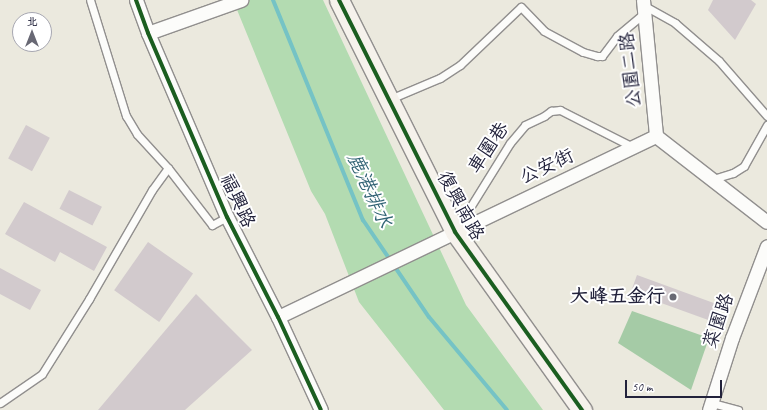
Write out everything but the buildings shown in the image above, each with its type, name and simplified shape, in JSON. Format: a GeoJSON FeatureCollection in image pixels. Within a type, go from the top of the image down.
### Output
{"type":"FeatureCollection","features":[{"type":"Feature","properties":{"kind":"street","name":"福興路"},"geometry":{"type":"LineString","coordinates":[[136,0],[148,33],[227,217],[278,316],[321,410]]}},
{"type":"Feature","properties":{"kind":"street","name":"復興南路"},"geometry":{"type":"LineString","coordinates":[[339,0],[455,232],[582,410]]}},
{"type":"Feature","properties":{"kind":"street"},"geometry":{"type":"LineString","coordinates":[[148,33],[237,1]]}},
{"type":"Feature","properties":{"kind":"street","name":"公園二路"},"geometry":{"type":"LineString","coordinates":[[643,6],[656,136]]}},
{"type":"Feature","properties":{"kind":"street"},"geometry":{"type":"LineString","coordinates":[[656,136],[767,222]]}},
{"type":"Feature","properties":{"kind":"street","name":"公安街"},"geometry":{"type":"LineString","coordinates":[[278,316],[656,136]]}},
{"type":"Feature","properties":{"kind":"street","name":"菜園路"},"geometry":{"type":"LineString","coordinates":[[711,406],[732,338],[767,246]]}},
{"type":"Feature","properties":{"kind":"lane"},"geometry":{"type":"LineString","coordinates":[[90,0],[126,116],[136,134],[168,168],[212,225],[227,217]]}},
{"type":"Feature","properties":{"kind":"lane"},"geometry":{"type":"LineString","coordinates":[[388,100],[440,78],[460,65],[521,7],[544,31],[582,52],[602,56],[643,6],[674,23],[719,61],[767,116]]}},
{"type":"Feature","properties":{"kind":"lane","name":"車圍巷"},"geometry":{"type":"LineString","coordinates":[[455,232],[510,143],[525,124],[544,116],[551,111],[560,110],[634,147]]}},
{"type":"Feature","properties":{"kind":"lane"},"geometry":{"type":"LineString","coordinates":[[713,179],[733,173],[744,166],[767,125]]}},
{"type":"Feature","properties":{"kind":"lane"},"geometry":{"type":"LineString","coordinates":[[0,403],[42,374],[90,299],[152,190],[168,168]]}},
{"type":"Feature","properties":{"kind":"lane"},"geometry":{"type":"LineString","coordinates":[[711,406],[738,410]]}},
{"type":"Feature","properties":{"kind":"green space"},"geometry":{"type":"Polygon","coordinates":[[[233,0],[323,0],[466,305],[543,410],[444,410],[359,302],[325,214],[311,191],[233,0]]]}},
{"type":"Feature","properties":{"kind":"green space"},"geometry":{"type":"Polygon","coordinates":[[[632,311],[709,338],[691,390],[618,343],[632,311]]]}},
{"type":"Feature","properties":{"kind":"waterway","name":"鹿港排水"},"geometry":{"type":"LineString","coordinates":[[273,0],[363,220],[429,317],[507,410]]}},
{"type":"Feature","properties":{"kind":"cycle path"},"geometry":{"type":"LineString","coordinates":[[136,0],[148,33],[227,217],[278,317],[321,410]]}},
{"type":"Feature","properties":{"kind":"cycle path"},"geometry":{"type":"LineString","coordinates":[[339,0],[455,232],[582,410]]}},
{"type":"Feature","properties":{"kind":"place","name":"大峰五金行"},"geometry":{"type":"Point","coordinates":[673,297]}}]}
